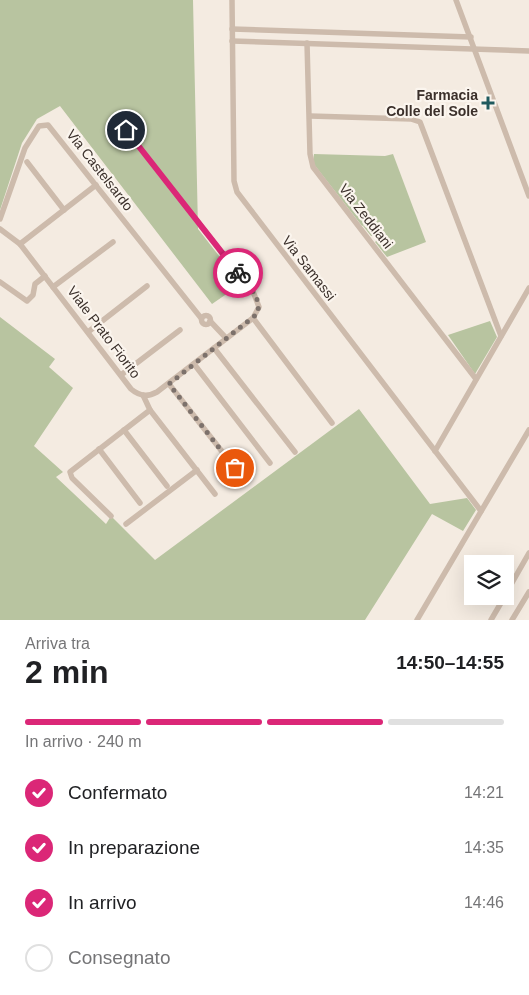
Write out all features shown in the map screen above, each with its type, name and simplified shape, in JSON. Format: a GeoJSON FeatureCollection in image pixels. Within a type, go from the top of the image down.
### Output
{"type":"FeatureCollection","features":[{"type":"Feature","properties":{"kind":"street","name":"Via Samassi"},"geometry":{"type":"LineString","coordinates":[[232,0],[234,181],[237,192],[481,511]]}},
{"type":"Feature","properties":{"kind":"street"},"geometry":{"type":"LineString","coordinates":[[456,0],[529,196]]}},
{"type":"Feature","properties":{"kind":"street"},"geometry":{"type":"LineString","coordinates":[[232,29],[471,37]]}},
{"type":"Feature","properties":{"kind":"street"},"geometry":{"type":"LineString","coordinates":[[232,41],[529,51]]}},
{"type":"Feature","properties":{"kind":"street","name":"Via Zeddiani"},"geometry":{"type":"LineString","coordinates":[[307,43],[310,156],[314,169],[476,378]]}},
{"type":"Feature","properties":{"kind":"street"},"geometry":{"type":"LineString","coordinates":[[310,116],[411,119],[420,122],[501,336]]}},
{"type":"Feature","properties":{"kind":"street","name":"Via Castelsardo"},"geometry":{"type":"LineString","coordinates":[[0,219],[26,146],[41,125],[50,126],[204,324],[210,322],[226,338]]}},
{"type":"Feature","properties":{"kind":"street"},"geometry":{"type":"LineString","coordinates":[[126,130],[254,294],[259,307],[253,318],[332,423]]}},
{"type":"Feature","properties":{"kind":"street"},"geometry":{"type":"LineString","coordinates":[[27,162],[64,210]]}},
{"type":"Feature","properties":{"kind":"street"},"geometry":{"type":"LineString","coordinates":[[20,244],[96,185]]}},
{"type":"Feature","properties":{"kind":"street","name":"Viale Prato Fiorito"},"geometry":{"type":"LineString","coordinates":[[0,229],[20,244],[132,390],[143,395],[155,394],[253,318]]}},
{"type":"Feature","properties":{"kind":"street"},"geometry":{"type":"LineString","coordinates":[[53,287],[113,242]]}},
{"type":"Feature","properties":{"kind":"street"},"geometry":{"type":"LineString","coordinates":[[0,282],[27,301],[33,295],[35,284],[45,276]]}},
{"type":"Feature","properties":{"kind":"street"},"geometry":{"type":"LineString","coordinates":[[88,332],[147,286]]}},
{"type":"Feature","properties":{"kind":"street"},"geometry":{"type":"LineString","coordinates":[[435,451],[529,288]]}},
{"type":"Feature","properties":{"kind":"street"},"geometry":{"type":"LineString","coordinates":[[121,375],[180,330]]}},
{"type":"Feature","properties":{"kind":"street"},"geometry":{"type":"LineString","coordinates":[[214,348],[295,452]]}},
{"type":"Feature","properties":{"kind":"street"},"geometry":{"type":"LineString","coordinates":[[194,364],[270,463]]}},
{"type":"Feature","properties":{"kind":"street"},"geometry":{"type":"LineString","coordinates":[[169,384],[246,482]]}},
{"type":"Feature","properties":{"kind":"street"},"geometry":{"type":"LineString","coordinates":[[143,395],[150,410],[215,494]]}},
{"type":"Feature","properties":{"kind":"street"},"geometry":{"type":"LineString","coordinates":[[111,516],[70,475],[71,470],[150,410]]}},
{"type":"Feature","properties":{"kind":"street"},"geometry":{"type":"LineString","coordinates":[[124,430],[166,486]]}},
{"type":"Feature","properties":{"kind":"street"},"geometry":{"type":"LineString","coordinates":[[416,620],[529,430]]}},
{"type":"Feature","properties":{"kind":"street"},"geometry":{"type":"LineString","coordinates":[[99,449],[140,503]]}},
{"type":"Feature","properties":{"kind":"street"},"geometry":{"type":"LineString","coordinates":[[126,524],[197,470]]}},
{"type":"Feature","properties":{"kind":"street"},"geometry":{"type":"LineString","coordinates":[[514,580],[529,554]]}},
{"type":"Feature","properties":{"kind":"street"},"geometry":{"type":"LineString","coordinates":[[512,620],[529,592]]}},
{"type":"Feature","properties":{"kind":"street"},"geometry":{"type":"LineString","coordinates":[[491,620],[500,605]]}},
{"type":"Feature","properties":{"kind":"green space"},"geometry":{"type":"Polygon","coordinates":[[[0,0],[193,0],[198,229],[241,284],[212,304],[60,106],[37,119],[22,143],[0,210],[0,0]]]}},
{"type":"Feature","properties":{"kind":"green space"},"geometry":{"type":"Polygon","coordinates":[[[314,154],[385,156],[393,154],[426,242],[387,257],[375,242],[378,239],[376,236],[371,236],[363,226],[383,218],[362,226],[313,163],[314,154]]]}},
{"type":"Feature","properties":{"kind":"green space"},"geometry":{"type":"Polygon","coordinates":[[[0,317],[55,359],[49,367],[73,388],[34,446],[63,472],[56,477],[106,524],[111,516],[155,560],[359,409],[430,504],[467,498],[476,510],[463,531],[432,514],[365,620],[0,620],[0,317]]]}},
{"type":"Feature","properties":{"kind":"green space"},"geometry":{"type":"Polygon","coordinates":[[[490,321],[497,337],[475,374],[448,335],[490,321]]]}},
{"type":"Feature","properties":{"kind":"way so far"},"geometry":{"type":"LineString","coordinates":[[235,468],[169,384],[257,314],[259,309],[258,300],[238,273]]}},
{"type":"Feature","properties":{"kind":"place","name":"Farmacia Colle del Sole"},"geometry":{"type":"Point","coordinates":[488,103]}},
{"type":"Feature","properties":{"kind":"route"},"geometry":{"type":"LineString","coordinates":[[126,130],[238,273]]}}]}
